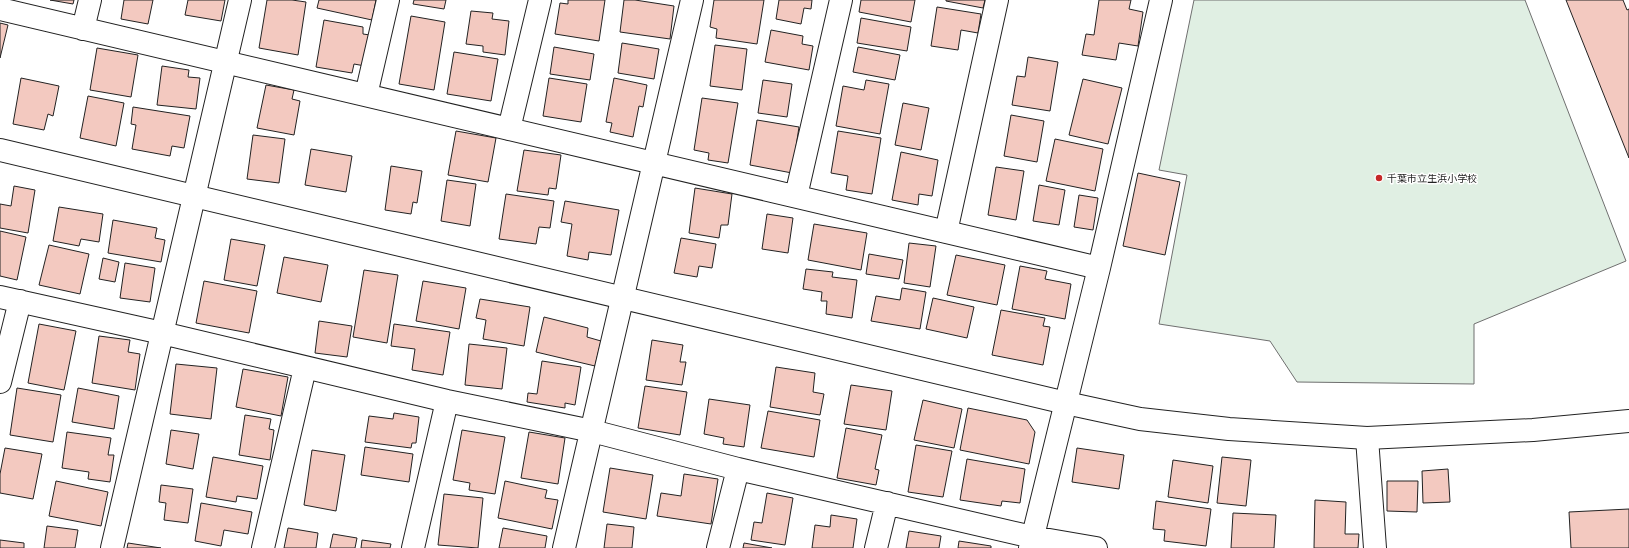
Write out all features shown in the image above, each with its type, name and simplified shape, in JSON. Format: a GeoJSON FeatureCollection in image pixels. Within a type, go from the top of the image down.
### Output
{"type":"FeatureCollection","features":[{"type":"Feature","properties":{"kind":"street"},"geometry":{"type":"LineString","coordinates":[[83,29],[90,0]]}},
{"type":"Feature","properties":{"kind":"street"},"geometry":{"type":"LineString","coordinates":[[112,548],[240,0]]}},
{"type":"Feature","properties":{"kind":"street"},"geometry":{"type":"LineString","coordinates":[[366,95],[388,0]]}},
{"type":"Feature","properties":{"kind":"street"},"geometry":{"type":"LineString","coordinates":[[509,129],[540,0]]}},
{"type":"Feature","properties":{"kind":"street"},"geometry":{"type":"LineString","coordinates":[[564,548],[692,0]]}},
{"type":"Feature","properties":{"kind":"street"},"geometry":{"type":"LineString","coordinates":[[796,196],[841,0]]}},
{"type":"Feature","properties":{"kind":"street"},"geometry":{"type":"LineString","coordinates":[[946,232],[997,0]]}},
{"type":"Feature","properties":{"kind":"street"},"geometry":{"type":"LineString","coordinates":[[1031,543],[1099,268],[1161,0]]}},
{"type":"Feature","properties":{"kind":"street"},"geometry":{"type":"LineString","coordinates":[[0,9],[1099,268]]}},
{"type":"Feature","properties":{"kind":"street"},"geometry":{"type":"LineString","coordinates":[[0,150],[1140,419],[1229,429],[1367,438],[1534,430],[1629,421]]}},
{"type":"Feature","properties":{"kind":"street"},"geometry":{"type":"LineString","coordinates":[[0,382],[10,299],[162,333],[448,401],[592,431],[738,468],[887,503],[1031,543],[1096,548]]}},
{"type":"Feature","properties":{"kind":"street"},"geometry":{"type":"LineString","coordinates":[[263,548],[305,368]]}},
{"type":"Feature","properties":{"kind":"street"},"geometry":{"type":"LineString","coordinates":[[413,548],[448,401]]}},
{"type":"Feature","properties":{"kind":"street"},"geometry":{"type":"LineString","coordinates":[[1367,438],[1375,548]]}},
{"type":"Feature","properties":{"kind":"street"},"geometry":{"type":"LineString","coordinates":[[718,548],[738,468]]}},
{"type":"Feature","properties":{"kind":"street"},"geometry":{"type":"LineString","coordinates":[[876,548],[887,503]]}},
{"type":"Feature","properties":{"kind":"green space","name":"千葉市立生浜小学校"},"geometry":{"type":"Polygon","coordinates":[[[1194,0],[1525,0],[1626,261],[1474,324],[1474,384],[1297,382],[1270,341],[1159,324],[1187,175],[1159,170],[1194,0]]]}},
{"type":"Feature","properties":{"kind":"building"},"geometry":{"type":"Polygon","coordinates":[[[50,0],[74,0],[73,4],[50,0]]]}},
{"type":"Feature","properties":{"kind":"building"},"geometry":{"type":"Polygon","coordinates":[[[124,0],[153,0],[148,24],[121,19],[124,0]]]}},
{"type":"Feature","properties":{"kind":"building"},"geometry":{"type":"Polygon","coordinates":[[[188,0],[225,0],[221,21],[185,15],[188,0]]]}},
{"type":"Feature","properties":{"kind":"building"},"geometry":{"type":"Polygon","coordinates":[[[267,0],[292,0],[306,2],[298,55],[259,48],[267,0]]]}},
{"type":"Feature","properties":{"kind":"building"},"geometry":{"type":"Polygon","coordinates":[[[319,0],[376,0],[372,20],[317,8],[319,0]]]}},
{"type":"Feature","properties":{"kind":"building"},"geometry":{"type":"Polygon","coordinates":[[[414,0],[446,0],[444,9],[413,4],[414,0]]]}},
{"type":"Feature","properties":{"kind":"building"},"geometry":{"type":"Polygon","coordinates":[[[568,0],[605,0],[599,41],[555,34],[560,3],[568,4],[568,0]]]}},
{"type":"Feature","properties":{"kind":"building"},"geometry":{"type":"Polygon","coordinates":[[[624,0],[635,0],[674,6],[670,39],[620,32],[624,0]]]}},
{"type":"Feature","properties":{"kind":"building"},"geometry":{"type":"Polygon","coordinates":[[[714,0],[764,0],[757,44],[716,38],[717,29],[710,27],[714,0]]]}},
{"type":"Feature","properties":{"kind":"building"},"geometry":{"type":"Polygon","coordinates":[[[779,0],[812,0],[811,9],[804,8],[801,24],[776,19],[779,0]]]}},
{"type":"Feature","properties":{"kind":"building"},"geometry":{"type":"Polygon","coordinates":[[[861,0],[915,0],[911,22],[859,12],[861,0]]]}},
{"type":"Feature","properties":{"kind":"building"},"geometry":{"type":"Polygon","coordinates":[[[946,0],[985,0],[983,8],[946,0]]]}},
{"type":"Feature","properties":{"kind":"building"},"geometry":{"type":"Polygon","coordinates":[[[1099,0],[1131,0],[1129,9],[1143,12],[1138,46],[1119,43],[1116,60],[1082,55],[1086,34],[1094,35],[1099,0]]]}},
{"type":"Feature","properties":{"kind":"building"},"geometry":{"type":"Polygon","coordinates":[[[1566,0],[1623,0],[1627,10],[1629,9],[1629,158],[1566,0]]]}},
{"type":"Feature","properties":{"kind":"building"},"geometry":{"type":"Polygon","coordinates":[[[937,7],[981,14],[978,33],[961,30],[958,50],[931,46],[937,7]]]}},
{"type":"Feature","properties":{"kind":"building"},"geometry":{"type":"Polygon","coordinates":[[[471,11],[493,13],[492,19],[509,21],[505,55],[483,52],[483,46],[466,44],[471,11]]]}},
{"type":"Feature","properties":{"kind":"building"},"geometry":{"type":"Polygon","coordinates":[[[411,16],[445,22],[434,90],[399,84],[411,16]]]}},
{"type":"Feature","properties":{"kind":"building"},"geometry":{"type":"Polygon","coordinates":[[[861,18],[911,27],[907,51],[857,43],[861,18]]]}},
{"type":"Feature","properties":{"kind":"building"},"geometry":{"type":"Polygon","coordinates":[[[324,20],[363,27],[363,34],[370,35],[365,66],[354,64],[352,73],[316,67],[324,20]]]}},
{"type":"Feature","properties":{"kind":"building"},"geometry":{"type":"Polygon","coordinates":[[[0,23],[8,25],[0,58],[0,23]]]}},
{"type":"Feature","properties":{"kind":"building"},"geometry":{"type":"Polygon","coordinates":[[[771,30],[803,36],[802,44],[813,46],[809,70],[765,62],[771,30]]]}},
{"type":"Feature","properties":{"kind":"building"},"geometry":{"type":"Polygon","coordinates":[[[622,43],[659,49],[654,79],[618,73],[622,43]]]}},
{"type":"Feature","properties":{"kind":"building"},"geometry":{"type":"Polygon","coordinates":[[[715,45],[747,49],[742,90],[710,86],[715,45]]]}},
{"type":"Feature","properties":{"kind":"building"},"geometry":{"type":"Polygon","coordinates":[[[554,47],[594,54],[590,80],[550,74],[554,47]]]}},
{"type":"Feature","properties":{"kind":"building"},"geometry":{"type":"Polygon","coordinates":[[[858,47],[900,55],[895,80],[853,72],[858,47]]]}},
{"type":"Feature","properties":{"kind":"building"},"geometry":{"type":"Polygon","coordinates":[[[97,48],[138,55],[131,97],[90,90],[97,48]]]}},
{"type":"Feature","properties":{"kind":"building"},"geometry":{"type":"Polygon","coordinates":[[[454,52],[498,59],[491,101],[447,94],[454,52]]]}},
{"type":"Feature","properties":{"kind":"building"},"geometry":{"type":"Polygon","coordinates":[[[1028,57],[1058,62],[1050,111],[1012,105],[1017,76],[1025,77],[1028,57]]]}},
{"type":"Feature","properties":{"kind":"building"},"geometry":{"type":"Polygon","coordinates":[[[162,66],[189,70],[188,77],[200,78],[196,109],[157,105],[162,66]]]}},
{"type":"Feature","properties":{"kind":"building"},"geometry":{"type":"Polygon","coordinates":[[[21,78],[59,86],[53,116],[48,114],[44,130],[13,124],[21,78]]]}},
{"type":"Feature","properties":{"kind":"building"},"geometry":{"type":"Polygon","coordinates":[[[549,78],[587,84],[581,122],[543,116],[549,78]]]}},
{"type":"Feature","properties":{"kind":"building"},"geometry":{"type":"Polygon","coordinates":[[[614,78],[647,85],[643,107],[639,106],[633,137],[610,132],[612,123],[606,122],[614,78]]]}},
{"type":"Feature","properties":{"kind":"building"},"geometry":{"type":"Polygon","coordinates":[[[1083,79],[1122,88],[1108,144],[1069,135],[1083,79]]]}},
{"type":"Feature","properties":{"kind":"building"},"geometry":{"type":"Polygon","coordinates":[[[763,80],[792,84],[787,117],[758,113],[763,80]]]}},
{"type":"Feature","properties":{"kind":"building"},"geometry":{"type":"Polygon","coordinates":[[[866,80],[889,84],[880,134],[836,126],[843,86],[864,90],[866,80]]]}},
{"type":"Feature","properties":{"kind":"building"},"geometry":{"type":"Polygon","coordinates":[[[266,85],[294,90],[292,99],[300,101],[294,135],[257,128],[266,85]]]}},
{"type":"Feature","properties":{"kind":"building"},"geometry":{"type":"Polygon","coordinates":[[[88,96],[124,103],[116,146],[80,138],[88,96]]]}},
{"type":"Feature","properties":{"kind":"building"},"geometry":{"type":"Polygon","coordinates":[[[702,98],[738,103],[728,163],[708,160],[709,153],[694,150],[702,98]]]}},
{"type":"Feature","properties":{"kind":"building"},"geometry":{"type":"Polygon","coordinates":[[[903,103],[929,108],[921,150],[895,145],[903,103]]]}},
{"type":"Feature","properties":{"kind":"building"},"geometry":{"type":"Polygon","coordinates":[[[133,107],[190,116],[184,148],[172,146],[170,156],[132,149],[136,125],[131,124],[133,107]]]}},
{"type":"Feature","properties":{"kind":"building"},"geometry":{"type":"Polygon","coordinates":[[[1011,115],[1044,121],[1037,162],[1004,156],[1011,115]]]}},
{"type":"Feature","properties":{"kind":"building"},"geometry":{"type":"Polygon","coordinates":[[[757,120],[799,127],[792,173],[750,165],[757,120]]]}},
{"type":"Feature","properties":{"kind":"building"},"geometry":{"type":"Polygon","coordinates":[[[456,131],[496,138],[488,182],[448,175],[456,131]]]}},
{"type":"Feature","properties":{"kind":"building"},"geometry":{"type":"Polygon","coordinates":[[[838,131],[881,138],[872,194],[846,190],[848,176],[831,173],[838,131]]]}},
{"type":"Feature","properties":{"kind":"building"},"geometry":{"type":"Polygon","coordinates":[[[253,135],[285,139],[279,183],[247,179],[253,135]]]}},
{"type":"Feature","properties":{"kind":"building"},"geometry":{"type":"Polygon","coordinates":[[[1055,139],[1103,149],[1095,191],[1046,181],[1055,139]]]}},
{"type":"Feature","properties":{"kind":"building"},"geometry":{"type":"Polygon","coordinates":[[[311,149],[352,156],[346,192],[305,185],[311,149]]]}},
{"type":"Feature","properties":{"kind":"building"},"geometry":{"type":"Polygon","coordinates":[[[524,150],[561,155],[556,189],[549,188],[548,195],[517,191],[524,150]]]}},
{"type":"Feature","properties":{"kind":"building"},"geometry":{"type":"Polygon","coordinates":[[[901,152],[938,160],[932,196],[919,194],[918,205],[892,200],[901,152]]]}},
{"type":"Feature","properties":{"kind":"building"},"geometry":{"type":"Polygon","coordinates":[[[391,166],[422,171],[417,203],[413,202],[411,214],[385,210],[391,166]]]}},
{"type":"Feature","properties":{"kind":"building"},"geometry":{"type":"Polygon","coordinates":[[[996,167],[1024,171],[1016,220],[988,215],[996,167]]]}},
{"type":"Feature","properties":{"kind":"building"},"geometry":{"type":"Polygon","coordinates":[[[1138,173],[1180,182],[1165,255],[1123,246],[1138,173]]]}},
{"type":"Feature","properties":{"kind":"building"},"geometry":{"type":"Polygon","coordinates":[[[447,180],[476,184],[470,226],[441,221],[447,180]]]}},
{"type":"Feature","properties":{"kind":"building"},"geometry":{"type":"Polygon","coordinates":[[[1039,185],[1065,190],[1059,225],[1033,221],[1039,185]]]}},
{"type":"Feature","properties":{"kind":"building"},"geometry":{"type":"Polygon","coordinates":[[[14,186],[35,190],[28,233],[0,228],[0,204],[11,206],[14,186]]]}},
{"type":"Feature","properties":{"kind":"building"},"geometry":{"type":"Polygon","coordinates":[[[695,188],[732,194],[728,225],[721,225],[719,238],[689,233],[695,188]]]}},
{"type":"Feature","properties":{"kind":"building"},"geometry":{"type":"Polygon","coordinates":[[[506,194],[554,201],[550,228],[539,227],[536,244],[499,239],[506,194]]]}},
{"type":"Feature","properties":{"kind":"building"},"geometry":{"type":"Polygon","coordinates":[[[1079,195],[1098,198],[1093,230],[1074,227],[1079,195]]]}},
{"type":"Feature","properties":{"kind":"building"},"geometry":{"type":"Polygon","coordinates":[[[565,201],[619,210],[611,255],[589,252],[588,260],[567,256],[572,224],[561,222],[565,201]]]}},
{"type":"Feature","properties":{"kind":"building"},"geometry":{"type":"Polygon","coordinates":[[[59,207],[103,214],[99,242],[81,239],[79,246],[53,241],[59,207]]]}},
{"type":"Feature","properties":{"kind":"building"},"geometry":{"type":"Polygon","coordinates":[[[767,214],[793,218],[788,253],[762,249],[767,214]]]}},
{"type":"Feature","properties":{"kind":"building"},"geometry":{"type":"Polygon","coordinates":[[[113,220],[157,228],[155,238],[165,240],[161,262],[108,253],[113,220]]]}},
{"type":"Feature","properties":{"kind":"building"},"geometry":{"type":"Polygon","coordinates":[[[814,224],[867,233],[861,270],[808,260],[814,224]]]}},
{"type":"Feature","properties":{"kind":"building"},"geometry":{"type":"Polygon","coordinates":[[[0,231],[26,237],[17,280],[0,276],[0,231]]]}},
{"type":"Feature","properties":{"kind":"building"},"geometry":{"type":"Polygon","coordinates":[[[681,238],[716,244],[712,268],[699,266],[697,277],[674,273],[681,238]]]}},
{"type":"Feature","properties":{"kind":"building"},"geometry":{"type":"Polygon","coordinates":[[[231,239],[265,245],[257,286],[224,280],[231,239]]]}},
{"type":"Feature","properties":{"kind":"building"},"geometry":{"type":"Polygon","coordinates":[[[909,243],[936,246],[930,287],[904,283],[909,243]]]}},
{"type":"Feature","properties":{"kind":"building"},"geometry":{"type":"Polygon","coordinates":[[[49,245],[89,254],[80,294],[39,285],[49,245]]]}},
{"type":"Feature","properties":{"kind":"building"},"geometry":{"type":"Polygon","coordinates":[[[869,254],[903,260],[899,279],[866,274],[869,254]]]}},
{"type":"Feature","properties":{"kind":"building"},"geometry":{"type":"Polygon","coordinates":[[[956,255],[1005,265],[997,305],[947,295],[956,255]]]}},
{"type":"Feature","properties":{"kind":"building"},"geometry":{"type":"Polygon","coordinates":[[[284,257],[328,265],[321,302],[277,293],[284,257]]]}},
{"type":"Feature","properties":{"kind":"building"},"geometry":{"type":"Polygon","coordinates":[[[103,258],[119,262],[115,282],[99,279],[103,258]]]}},
{"type":"Feature","properties":{"kind":"building"},"geometry":{"type":"Polygon","coordinates":[[[125,263],[155,268],[150,302],[120,298],[125,263]]]}},
{"type":"Feature","properties":{"kind":"building"},"geometry":{"type":"Polygon","coordinates":[[[1020,266],[1047,271],[1045,279],[1071,284],[1065,319],[1012,309],[1020,266]]]}},
{"type":"Feature","properties":{"kind":"building"},"geometry":{"type":"Polygon","coordinates":[[[806,269],[833,272],[832,277],[857,280],[852,318],[826,314],[827,301],[821,301],[822,292],[803,289],[806,269]]]}},
{"type":"Feature","properties":{"kind":"building"},"geometry":{"type":"Polygon","coordinates":[[[364,270],[398,275],[387,343],[353,337],[364,270]]]}},
{"type":"Feature","properties":{"kind":"building"},"geometry":{"type":"Polygon","coordinates":[[[204,281],[257,291],[249,333],[196,323],[204,281]]]}},
{"type":"Feature","properties":{"kind":"building"},"geometry":{"type":"Polygon","coordinates":[[[423,281],[466,288],[459,329],[416,321],[423,281]]]}},
{"type":"Feature","properties":{"kind":"building"},"geometry":{"type":"Polygon","coordinates":[[[902,288],[926,292],[920,329],[871,321],[876,296],[900,300],[902,288]]]}},
{"type":"Feature","properties":{"kind":"building"},"geometry":{"type":"Polygon","coordinates":[[[933,298],[974,307],[967,338],[926,329],[933,298]]]}},
{"type":"Feature","properties":{"kind":"building"},"geometry":{"type":"Polygon","coordinates":[[[480,299],[530,307],[524,346],[483,339],[486,320],[476,318],[480,299]]]}},
{"type":"Feature","properties":{"kind":"building"},"geometry":{"type":"Polygon","coordinates":[[[1001,310],[1045,318],[1043,326],[1050,327],[1043,365],[992,355],[1001,310]]]}},
{"type":"Feature","properties":{"kind":"building"},"geometry":{"type":"Polygon","coordinates":[[[544,317],[588,328],[587,337],[601,341],[595,366],[536,352],[544,317]]]}},
{"type":"Feature","properties":{"kind":"building"},"geometry":{"type":"Polygon","coordinates":[[[319,321],[352,326],[347,357],[315,353],[319,321]]]}},
{"type":"Feature","properties":{"kind":"building"},"geometry":{"type":"Polygon","coordinates":[[[39,324],[76,331],[64,390],[28,383],[39,324]]]}},
{"type":"Feature","properties":{"kind":"building"},"geometry":{"type":"Polygon","coordinates":[[[394,324],[450,332],[443,375],[412,370],[415,349],[391,346],[394,324]]]}},
{"type":"Feature","properties":{"kind":"building"},"geometry":{"type":"Polygon","coordinates":[[[99,336],[130,340],[128,352],[140,354],[135,390],[92,383],[99,336]]]}},
{"type":"Feature","properties":{"kind":"building"},"geometry":{"type":"Polygon","coordinates":[[[652,340],[683,345],[680,362],[686,362],[682,385],[646,380],[652,340]]]}},
{"type":"Feature","properties":{"kind":"building"},"geometry":{"type":"Polygon","coordinates":[[[469,344],[507,348],[502,389],[465,385],[469,344]]]}},
{"type":"Feature","properties":{"kind":"building"},"geometry":{"type":"Polygon","coordinates":[[[542,361],[581,367],[575,405],[565,403],[565,408],[527,402],[528,393],[537,394],[542,361]]]}},
{"type":"Feature","properties":{"kind":"building"},"geometry":{"type":"Polygon","coordinates":[[[176,364],[217,368],[211,419],[170,414],[176,364]]]}},
{"type":"Feature","properties":{"kind":"building"},"geometry":{"type":"Polygon","coordinates":[[[776,367],[815,373],[813,392],[824,394],[820,415],[770,407],[776,367]]]}},
{"type":"Feature","properties":{"kind":"building"},"geometry":{"type":"Polygon","coordinates":[[[243,369],[288,377],[281,416],[236,407],[243,369]]]}},
{"type":"Feature","properties":{"kind":"building"},"geometry":{"type":"Polygon","coordinates":[[[851,385],[892,391],[886,430],[844,424],[851,385]]]}},
{"type":"Feature","properties":{"kind":"building"},"geometry":{"type":"Polygon","coordinates":[[[645,386],[687,392],[680,435],[638,428],[645,386]]]}},
{"type":"Feature","properties":{"kind":"building"},"geometry":{"type":"Polygon","coordinates":[[[17,388],[61,395],[53,442],[10,435],[17,388]]]}},
{"type":"Feature","properties":{"kind":"building"},"geometry":{"type":"Polygon","coordinates":[[[78,388],[119,396],[114,429],[72,422],[78,388]]]}},
{"type":"Feature","properties":{"kind":"building"},"geometry":{"type":"Polygon","coordinates":[[[709,399],[750,405],[744,447],[723,444],[724,438],[704,434],[709,399]]]}},
{"type":"Feature","properties":{"kind":"building"},"geometry":{"type":"Polygon","coordinates":[[[923,400],[962,409],[954,448],[914,440],[923,400]]]}},
{"type":"Feature","properties":{"kind":"building"},"geometry":{"type":"Polygon","coordinates":[[[968,408],[1027,420],[1035,432],[1029,464],[960,450],[968,408]]]}},
{"type":"Feature","properties":{"kind":"building"},"geometry":{"type":"Polygon","coordinates":[[[768,411],[820,420],[814,457],[761,448],[768,411]]]}},
{"type":"Feature","properties":{"kind":"building"},"geometry":{"type":"Polygon","coordinates":[[[394,413],[419,417],[416,443],[412,443],[411,448],[365,442],[369,416],[393,419],[394,413]]]}},
{"type":"Feature","properties":{"kind":"building"},"geometry":{"type":"Polygon","coordinates":[[[245,415],[271,419],[269,429],[274,430],[270,460],[239,455],[245,415]]]}},
{"type":"Feature","properties":{"kind":"building"},"geometry":{"type":"Polygon","coordinates":[[[846,428],[882,435],[875,469],[879,470],[876,485],[837,478],[846,428]]]}},
{"type":"Feature","properties":{"kind":"building"},"geometry":{"type":"Polygon","coordinates":[[[171,430],[199,434],[193,469],[166,464],[171,430]]]}},
{"type":"Feature","properties":{"kind":"building"},"geometry":{"type":"Polygon","coordinates":[[[462,430],[505,437],[495,494],[469,490],[470,483],[453,480],[462,430]]]}},
{"type":"Feature","properties":{"kind":"building"},"geometry":{"type":"Polygon","coordinates":[[[67,432],[111,438],[108,455],[114,455],[110,482],[88,479],[89,472],[62,468],[67,432]]]}},
{"type":"Feature","properties":{"kind":"building"},"geometry":{"type":"Polygon","coordinates":[[[529,432],[565,438],[558,484],[521,478],[529,432]]]}},
{"type":"Feature","properties":{"kind":"building"},"geometry":{"type":"Polygon","coordinates":[[[916,445],[952,451],[943,497],[908,492],[916,445]]]}},
{"type":"Feature","properties":{"kind":"building"},"geometry":{"type":"Polygon","coordinates":[[[365,447],[413,454],[409,482],[361,475],[365,447]]]}},
{"type":"Feature","properties":{"kind":"building"},"geometry":{"type":"Polygon","coordinates":[[[5,448],[42,454],[33,499],[0,493],[0,474],[5,448]]]}},
{"type":"Feature","properties":{"kind":"building"},"geometry":{"type":"Polygon","coordinates":[[[1077,448],[1124,455],[1119,489],[1072,482],[1077,448]]]}},
{"type":"Feature","properties":{"kind":"building"},"geometry":{"type":"Polygon","coordinates":[[[312,450],[345,455],[336,511],[304,505],[312,450]]]}},
{"type":"Feature","properties":{"kind":"building"},"geometry":{"type":"Polygon","coordinates":[[[213,457],[263,466],[257,499],[237,496],[236,502],[206,497],[213,457]]]}},
{"type":"Feature","properties":{"kind":"building"},"geometry":{"type":"Polygon","coordinates":[[[1222,457],[1251,460],[1246,506],[1217,503],[1222,457]]]}},
{"type":"Feature","properties":{"kind":"building"},"geometry":{"type":"Polygon","coordinates":[[[967,459],[1025,469],[1020,503],[1002,501],[1001,506],[960,500],[967,459]]]}},
{"type":"Feature","properties":{"kind":"building"},"geometry":{"type":"Polygon","coordinates":[[[1173,460],[1213,466],[1208,503],[1168,497],[1173,460]]]}},
{"type":"Feature","properties":{"kind":"building"},"geometry":{"type":"Polygon","coordinates":[[[610,468],[653,475],[646,519],[603,512],[610,468]]]}},
{"type":"Feature","properties":{"kind":"building"},"geometry":{"type":"Polygon","coordinates":[[[1448,469],[1450,502],[1423,503],[1422,471],[1448,469]]]}},
{"type":"Feature","properties":{"kind":"building"},"geometry":{"type":"Polygon","coordinates":[[[684,474],[718,479],[711,524],[657,516],[661,493],[681,496],[684,474]]]}},
{"type":"Feature","properties":{"kind":"building"},"geometry":{"type":"Polygon","coordinates":[[[56,481],[108,492],[101,526],[49,516],[56,481]]]}},
{"type":"Feature","properties":{"kind":"building"},"geometry":{"type":"Polygon","coordinates":[[[505,481],[547,490],[545,498],[558,500],[552,529],[498,518],[505,481]]]}},
{"type":"Feature","properties":{"kind":"building"},"geometry":{"type":"Polygon","coordinates":[[[1387,481],[1418,481],[1417,512],[1387,511],[1387,481]]]}},
{"type":"Feature","properties":{"kind":"building"},"geometry":{"type":"Polygon","coordinates":[[[161,485],[193,489],[188,523],[164,520],[166,503],[159,502],[161,485]]]}},
{"type":"Feature","properties":{"kind":"building"},"geometry":{"type":"Polygon","coordinates":[[[767,493],[793,498],[785,545],[751,540],[754,522],[762,523],[767,493]]]}},
{"type":"Feature","properties":{"kind":"building"},"geometry":{"type":"Polygon","coordinates":[[[444,494],[483,498],[478,548],[438,545],[444,494]]]}},
{"type":"Feature","properties":{"kind":"building"},"geometry":{"type":"Polygon","coordinates":[[[1315,500],[1346,502],[1345,534],[1359,534],[1358,548],[1314,548],[1315,500]]]}},
{"type":"Feature","properties":{"kind":"building"},"geometry":{"type":"Polygon","coordinates":[[[1156,501],[1211,509],[1206,546],[1164,541],[1165,530],[1153,529],[1156,501]]]}},
{"type":"Feature","properties":{"kind":"building"},"geometry":{"type":"Polygon","coordinates":[[[201,503],[252,512],[248,534],[224,530],[221,546],[195,541],[201,503]]]}},
{"type":"Feature","properties":{"kind":"building"},"geometry":{"type":"Polygon","coordinates":[[[1629,509],[1629,548],[1571,548],[1569,512],[1629,509]]]}},
{"type":"Feature","properties":{"kind":"building"},"geometry":{"type":"Polygon","coordinates":[[[1233,513],[1276,515],[1274,548],[1231,548],[1233,513]]]}},
{"type":"Feature","properties":{"kind":"building"},"geometry":{"type":"Polygon","coordinates":[[[831,515],[857,519],[853,548],[812,548],[815,525],[830,527],[831,515]]]}},
{"type":"Feature","properties":{"kind":"building"},"geometry":{"type":"Polygon","coordinates":[[[607,524],[634,527],[632,548],[604,548],[607,524]]]}},
{"type":"Feature","properties":{"kind":"building"},"geometry":{"type":"Polygon","coordinates":[[[47,526],[78,530],[75,548],[44,548],[47,526]]]}},
{"type":"Feature","properties":{"kind":"building"},"geometry":{"type":"Polygon","coordinates":[[[288,528],[318,533],[316,548],[284,548],[288,528]]]}},
{"type":"Feature","properties":{"kind":"building"},"geometry":{"type":"Polygon","coordinates":[[[503,528],[547,536],[545,548],[499,548],[503,528]]]}},
{"type":"Feature","properties":{"kind":"building"},"geometry":{"type":"Polygon","coordinates":[[[909,531],[941,536],[939,548],[906,548],[909,531]]]}},
{"type":"Feature","properties":{"kind":"building"},"geometry":{"type":"Polygon","coordinates":[[[333,534],[357,538],[355,548],[330,548],[333,534]]]}},
{"type":"Feature","properties":{"kind":"building"},"geometry":{"type":"Polygon","coordinates":[[[0,540],[24,543],[24,548],[0,548],[0,540]]]}},
{"type":"Feature","properties":{"kind":"building"},"geometry":{"type":"Polygon","coordinates":[[[362,540],[391,544],[390,548],[361,548],[362,540]]]}},
{"type":"Feature","properties":{"kind":"building"},"geometry":{"type":"Polygon","coordinates":[[[959,541],[991,546],[991,548],[958,548],[959,541]]]}},
{"type":"Feature","properties":{"kind":"building"},"geometry":{"type":"Polygon","coordinates":[[[128,543],[161,548],[127,548],[128,543]]]}},
{"type":"Feature","properties":{"kind":"building"},"geometry":{"type":"Polygon","coordinates":[[[744,543],[772,548],[743,548],[744,543]]]}},
{"type":"Feature","properties":{"kind":"place","name":"千葉市立生浜小学校"},"geometry":{"type":"Point","coordinates":[1379,178]}}]}
